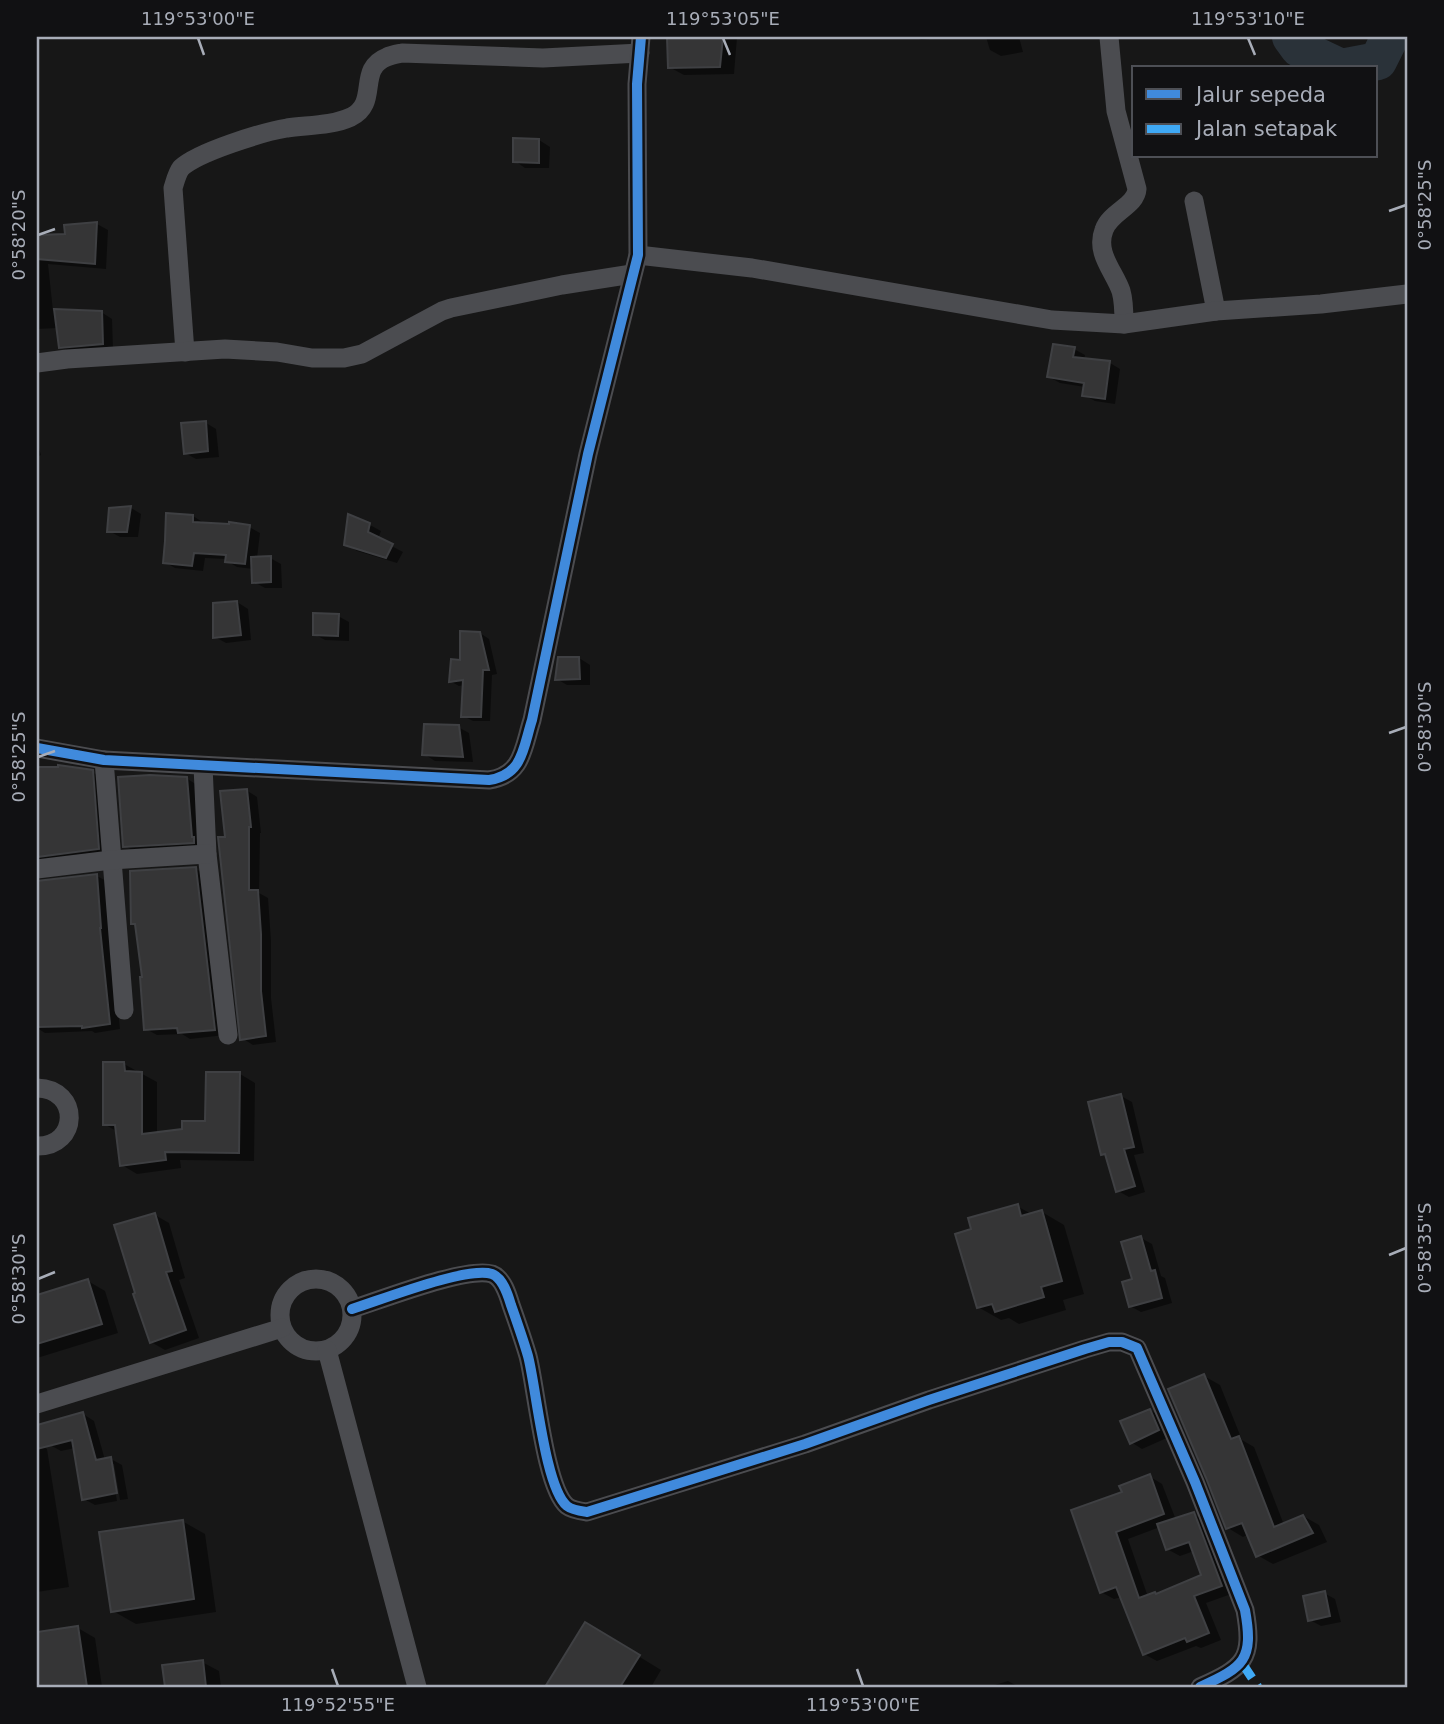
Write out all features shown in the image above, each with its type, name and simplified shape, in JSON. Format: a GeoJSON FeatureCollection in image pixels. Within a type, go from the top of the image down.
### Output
{"type":"FeatureCollection","features":[{"type":"Feature","properties":{"kind":"street"},"geometry":{"type":"LineString","coordinates":[[1109,37],[1116,111],[1137,189],[1135,198],[1110,219],[1103,232],[1101,245],[1122,294],[1124,324]]}},
{"type":"Feature","properties":{"kind":"street"},"geometry":{"type":"LineString","coordinates":[[37,748],[104,760],[489,780],[503,778],[514,769],[532,720],[588,454],[635,264],[637,84],[640,45],[542,58],[402,53],[386,57],[374,64],[369,74],[367,100],[361,111],[350,117],[329,124],[287,128],[255,136],[198,158],[180,169],[173,188],[185,352]]}},
{"type":"Feature","properties":{"kind":"street"},"geometry":{"type":"LineString","coordinates":[[1194,201],[1216,311]]}},
{"type":"Feature","properties":{"kind":"street"},"geometry":{"type":"LineString","coordinates":[[37,363],[67,359],[248,350],[312,358],[344,358],[362,354],[451,308],[562,285],[635,264],[752,268],[1052,320],[1124,324],[1216,311],[1321,304],[1407,294]]}},
{"type":"Feature","properties":{"kind":"street"},"geometry":{"type":"LineString","coordinates":[[104,760],[124,1010]]}},
{"type":"Feature","properties":{"kind":"street"},"geometry":{"type":"LineString","coordinates":[[203,766],[207,854],[228,1035]]}},
{"type":"Feature","properties":{"kind":"street"},"geometry":{"type":"LineString","coordinates":[[37,869],[111,860],[207,854]]}},
{"type":"Feature","properties":{"kind":"street"},"geometry":{"type":"LineString","coordinates":[[37,1088],[46,1088],[60,1096],[66,1102],[70,1118],[59,1140],[37,1146]]}},
{"type":"Feature","properties":{"kind":"street"},"geometry":{"type":"LineString","coordinates":[[352,1309],[458,1276],[492,1274],[499,1279],[529,1358],[543,1438],[559,1496],[567,1506],[587,1512],[805,1444],[1041,1362],[1109,1342],[1130,1344],[1137,1348],[1143,1360],[1195,1482],[1245,1611],[1249,1640],[1242,1663],[1200,1687]]}},
{"type":"Feature","properties":{"kind":"street"},"geometry":{"type":"LineString","coordinates":[[307,1280],[327,1280],[336,1284],[349,1299],[352,1322],[347,1334],[338,1344],[327,1350],[313,1352],[300,1348],[289,1339],[282,1328],[280,1308],[284,1298],[290,1290],[307,1280]]}},
{"type":"Feature","properties":{"kind":"street"},"geometry":{"type":"LineString","coordinates":[[37,1404],[282,1328]]}},
{"type":"Feature","properties":{"kind":"street"},"geometry":{"type":"LineString","coordinates":[[327,1350],[417,1687]]}},
{"type":"Feature","properties":{"kind":"building"},"geometry":{"type":"Polygon","coordinates":[[[667,37],[723,37],[720,67],[668,68],[667,37]]]}},
{"type":"Feature","properties":{"kind":"building"},"geometry":{"type":"Polygon","coordinates":[[[513,138],[539,139],[539,163],[513,162],[513,138]]]}},
{"type":"Feature","properties":{"kind":"building"},"geometry":{"type":"Polygon","coordinates":[[[97,222],[95,264],[37,259],[37,235],[65,234],[64,225],[97,222]]]}},
{"type":"Feature","properties":{"kind":"building"},"geometry":{"type":"Polygon","coordinates":[[[54,309],[102,311],[103,344],[59,348],[54,309]]]}},
{"type":"Feature","properties":{"kind":"building"},"geometry":{"type":"Polygon","coordinates":[[[1053,344],[1075,347],[1073,357],[1110,361],[1105,399],[1082,396],[1084,383],[1047,377],[1053,344]]]}},
{"type":"Feature","properties":{"kind":"building"},"geometry":{"type":"Polygon","coordinates":[[[206,421],[208,451],[184,454],[181,423],[206,421]]]}},
{"type":"Feature","properties":{"kind":"building"},"geometry":{"type":"Polygon","coordinates":[[[131,506],[127,532],[107,532],[109,508],[131,506]]]}},
{"type":"Feature","properties":{"kind":"building"},"geometry":{"type":"Polygon","coordinates":[[[166,513],[193,515],[193,522],[250,525],[245,564],[225,562],[226,555],[194,553],[192,566],[163,563],[166,513]]]}},
{"type":"Feature","properties":{"kind":"building"},"geometry":{"type":"Polygon","coordinates":[[[348,514],[370,523],[368,532],[393,544],[386,558],[344,545],[348,514]]]}},
{"type":"Feature","properties":{"kind":"building"},"geometry":{"type":"Polygon","coordinates":[[[271,556],[271,582],[252,583],[251,557],[271,556]]]}},
{"type":"Feature","properties":{"kind":"building"},"geometry":{"type":"Polygon","coordinates":[[[237,601],[241,635],[213,638],[213,603],[237,601]]]}},
{"type":"Feature","properties":{"kind":"building"},"geometry":{"type":"Polygon","coordinates":[[[313,613],[339,614],[338,636],[313,635],[313,613]]]}},
{"type":"Feature","properties":{"kind":"building"},"geometry":{"type":"Polygon","coordinates":[[[460,631],[480,632],[489,670],[483,670],[481,717],[461,717],[463,680],[449,682],[451,659],[460,660],[460,631]]]}},
{"type":"Feature","properties":{"kind":"building"},"geometry":{"type":"Polygon","coordinates":[[[558,657],[579,657],[580,679],[555,680],[558,657]]]}},
{"type":"Feature","properties":{"kind":"building"},"geometry":{"type":"Polygon","coordinates":[[[424,724],[459,725],[463,757],[422,755],[424,724]]]}},
{"type":"Feature","properties":{"kind":"building"},"geometry":{"type":"Polygon","coordinates":[[[58,765],[93,770],[99,849],[37,857],[37,767],[58,765]]]}},
{"type":"Feature","properties":{"kind":"building"},"geometry":{"type":"Polygon","coordinates":[[[118,777],[187,777],[194,843],[123,847],[118,777]]]}},
{"type":"Feature","properties":{"kind":"building"},"geometry":{"type":"Polygon","coordinates":[[[247,789],[251,827],[249,890],[258,890],[261,991],[266,1036],[240,1040],[218,837],[225,837],[220,791],[247,789]]]}},
{"type":"Feature","properties":{"kind":"building"},"geometry":{"type":"Polygon","coordinates":[[[196,867],[215,1030],[178,1033],[177,1028],[144,1030],[142,977],[135,924],[131,924],[130,871],[196,867]]]}},
{"type":"Feature","properties":{"kind":"building"},"geometry":{"type":"Polygon","coordinates":[[[97,874],[110,1024],[82,1028],[37,1027],[37,881],[97,874]]]}},
{"type":"Feature","properties":{"kind":"building"},"geometry":{"type":"Polygon","coordinates":[[[103,1062],[124,1062],[125,1071],[142,1072],[142,1134],[182,1129],[182,1121],[205,1121],[206,1072],[240,1072],[239,1153],[165,1152],[166,1160],[120,1166],[115,1125],[103,1125],[103,1062]]]}},
{"type":"Feature","properties":{"kind":"building"},"geometry":{"type":"Polygon","coordinates":[[[1121,1094],[1134,1147],[1124,1149],[1135,1186],[1116,1192],[1105,1154],[1101,1155],[1088,1102],[1121,1094]]]}},
{"type":"Feature","properties":{"kind":"building"},"geometry":{"type":"Polygon","coordinates":[[[1018,1204],[1021,1216],[1042,1210],[1062,1281],[1041,1287],[1044,1297],[995,1312],[992,1304],[977,1308],[955,1234],[971,1229],[968,1218],[1018,1204]]]}},
{"type":"Feature","properties":{"kind":"building"},"geometry":{"type":"Polygon","coordinates":[[[155,1213],[172,1271],[166,1272],[186,1330],[150,1343],[114,1225],[155,1213]]]}},
{"type":"Feature","properties":{"kind":"building"},"geometry":{"type":"Polygon","coordinates":[[[1141,1236],[1151,1271],[1155,1270],[1162,1298],[1129,1307],[1122,1282],[1132,1279],[1121,1242],[1141,1236]]]}},
{"type":"Feature","properties":{"kind":"building"},"geometry":{"type":"Polygon","coordinates":[[[88,1279],[102,1324],[37,1344],[37,1295],[88,1279]]]}},
{"type":"Feature","properties":{"kind":"building"},"geometry":{"type":"Polygon","coordinates":[[[1204,1374],[1231,1439],[1239,1436],[1274,1527],[1303,1515],[1313,1533],[1256,1557],[1242,1523],[1226,1529],[1168,1389],[1204,1374]]]}},
{"type":"Feature","properties":{"kind":"building"},"geometry":{"type":"Polygon","coordinates":[[[1150,1409],[1159,1430],[1130,1444],[1120,1421],[1150,1409]]]}},
{"type":"Feature","properties":{"kind":"building"},"geometry":{"type":"Polygon","coordinates":[[[83,1412],[96,1460],[111,1457],[117,1493],[82,1500],[72,1440],[37,1449],[37,1425],[83,1412]]]}},
{"type":"Feature","properties":{"kind":"building"},"geometry":{"type":"Polygon","coordinates":[[[1150,1474],[1164,1514],[1116,1532],[1139,1598],[1155,1592],[1156,1594],[1201,1575],[1189,1542],[1166,1550],[1157,1524],[1194,1512],[1222,1586],[1194,1596],[1209,1633],[1187,1642],[1185,1638],[1143,1655],[1116,1587],[1100,1593],[1071,1510],[1122,1492],[1119,1486],[1150,1474]]]}},
{"type":"Feature","properties":{"kind":"building"},"geometry":{"type":"Polygon","coordinates":[[[183,1520],[194,1599],[111,1612],[99,1532],[183,1520]]]}},
{"type":"Feature","properties":{"kind":"building"},"geometry":{"type":"Polygon","coordinates":[[[1325,1591],[1330,1616],[1308,1621],[1303,1596],[1325,1591]]]}},
{"type":"Feature","properties":{"kind":"building"},"geometry":{"type":"Polygon","coordinates":[[[585,1622],[640,1655],[620,1687],[545,1687],[585,1622]]]}},
{"type":"Feature","properties":{"kind":"building"},"geometry":{"type":"Polygon","coordinates":[[[78,1626],[87,1687],[37,1687],[37,1632],[78,1626]]]}},
{"type":"Feature","properties":{"kind":"building"},"geometry":{"type":"Polygon","coordinates":[[[203,1660],[206,1687],[165,1687],[162,1665],[203,1660]]]}},
{"type":"Feature","properties":{"kind":"waterway"},"geometry":{"type":"LineString","coordinates":[[1291,37],[1299,48],[1337,66]]}},
{"type":"Feature","properties":{"kind":"waterway"},"geometry":{"type":"LineString","coordinates":[[1352,66],[1378,61],[1390,37]]}},
{"type":"Feature","properties":{"kind":"marked path"},"geometry":{"type":"LineString","coordinates":[[1242,1663],[1258,1687]]}},
{"type":"Feature","properties":{"kind":"cycle path"},"geometry":{"type":"LineString","coordinates":[[37,748],[104,760],[489,780],[500,777],[515,766],[520,759],[532,720],[588,454],[638,255],[637,84],[641,37]]}},
{"type":"Feature","properties":{"kind":"cycle path"},"geometry":{"type":"LineString","coordinates":[[352,1309],[444,1279],[480,1273],[496,1276],[507,1292],[528,1356],[547,1459],[559,1496],[567,1506],[587,1512],[805,1444],[1085,1349],[1109,1342],[1122,1342],[1137,1348],[1195,1482],[1245,1610],[1248,1640],[1242,1660],[1227,1674],[1200,1687]]}}]}
